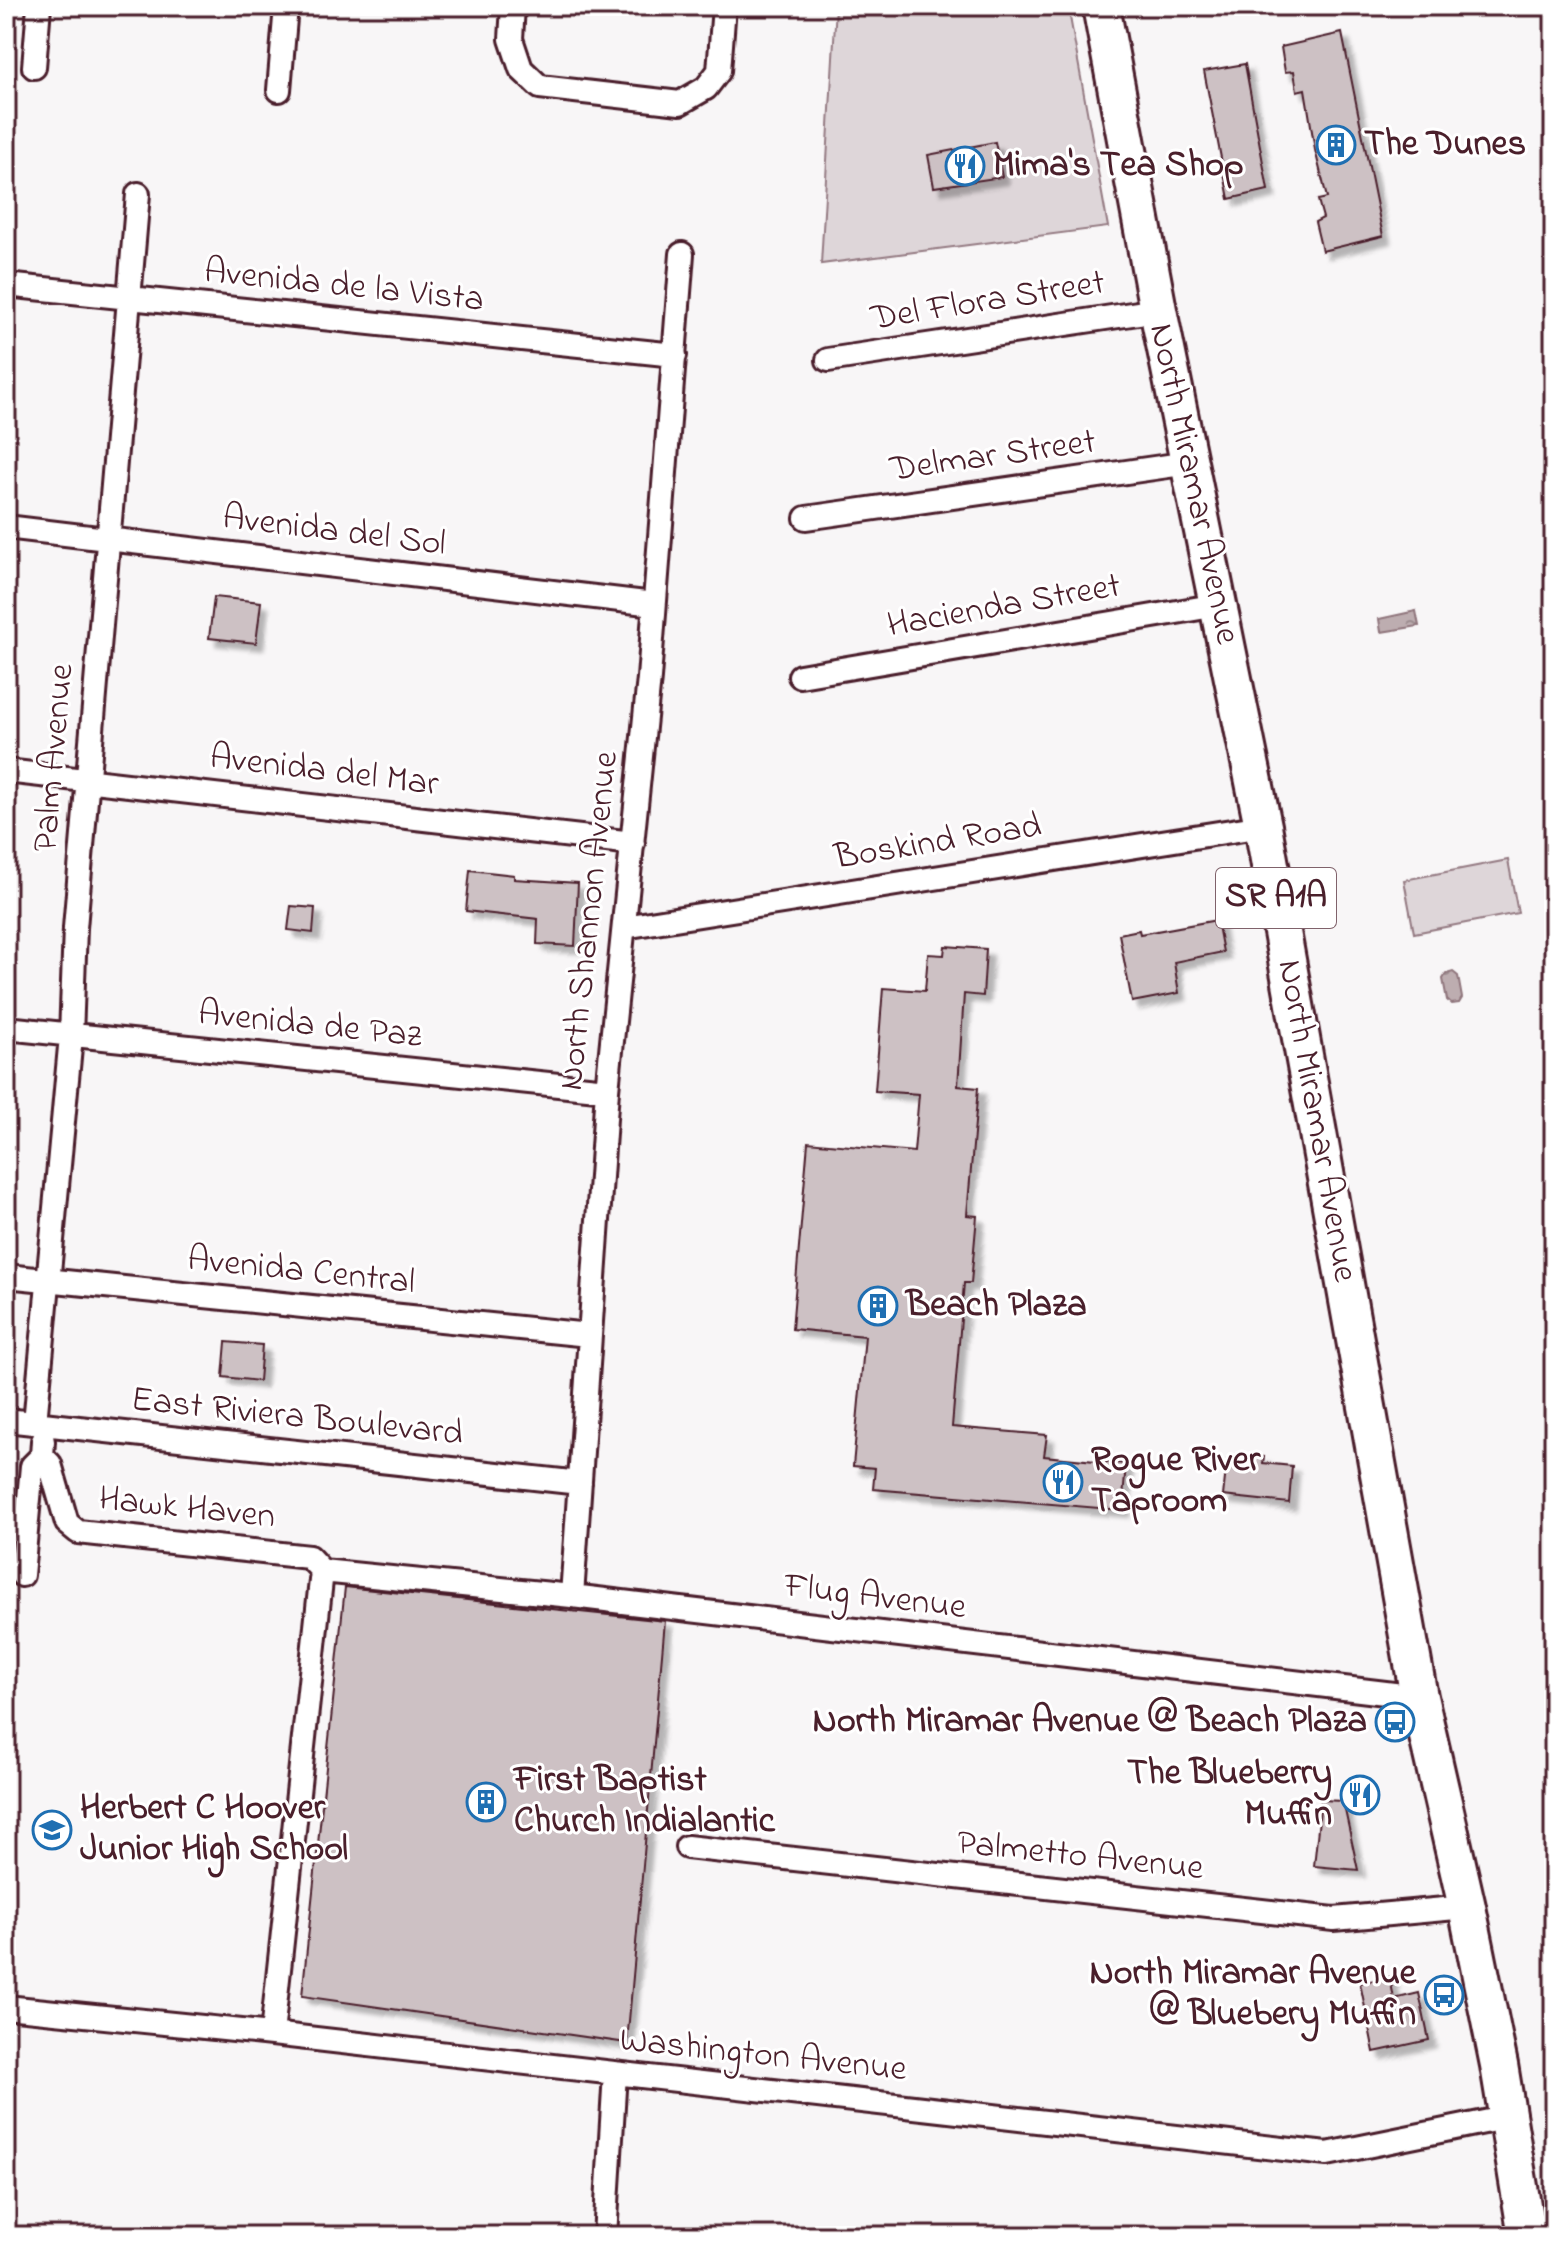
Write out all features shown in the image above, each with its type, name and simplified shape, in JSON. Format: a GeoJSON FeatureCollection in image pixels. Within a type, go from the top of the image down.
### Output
{"type":"FeatureCollection","features":[{"type":"Feature","properties":{"kind":"main road","name":"North Miramar Avenue"},"geometry":{"type":"LineString","coordinates":[[1101,6],[1158,310],[1263,826],[1419,1697],[1467,1907],[1509,2117],[1527,2236]]}},
{"type":"Feature","properties":{"kind":"street"},"geometry":{"type":"LineString","coordinates":[[34,67],[39,6]]}},
{"type":"Feature","properties":{"kind":"street"},"geometry":{"type":"LineString","coordinates":[[279,90],[286,6]]}},
{"type":"Feature","properties":{"kind":"street"},"geometry":{"type":"LineString","coordinates":[[513,6],[511,39],[521,69],[540,87],[680,103],[706,88],[719,71],[724,6]]}},
{"type":"Feature","properties":{"kind":"street","name":"Palm Avenue"},"geometry":{"type":"LineString","coordinates":[[40,1424],[47,1281],[71,1036],[75,928],[138,194]]}},
{"type":"Feature","properties":{"kind":"street","name":"North Shannon Avenue"},"geometry":{"type":"LineString","coordinates":[[572,1596],[607,1090],[633,843],[682,254]]}},
{"type":"Feature","properties":{"kind":"street","name":"Avenida de la Vista"},"geometry":{"type":"LineString","coordinates":[[6,285],[675,355]]}},
{"type":"Feature","properties":{"kind":"street","name":"Del Flora Street"},"geometry":{"type":"LineString","coordinates":[[828,360],[1158,310]]}},
{"type":"Feature","properties":{"kind":"street","name":"Delmar Street"},"geometry":{"type":"LineString","coordinates":[[806,518],[1189,463]]}},
{"type":"Feature","properties":{"kind":"street","name":"Avenida del Sol"},"geometry":{"type":"LineString","coordinates":[[6,527],[654,604]]}},
{"type":"Feature","properties":{"kind":"street","name":"Hacienda Street"},"geometry":{"type":"LineString","coordinates":[[800,676],[1218,605]]}},
{"type":"Feature","properties":{"kind":"street","name":"Avenida del Mar"},"geometry":{"type":"LineString","coordinates":[[6,771],[633,843]]}},
{"type":"Feature","properties":{"kind":"street","name":"Boskind Road"},"geometry":{"type":"LineString","coordinates":[[624,927],[1263,826]]}},
{"type":"Feature","properties":{"kind":"street","name":"Avenida de Paz"},"geometry":{"type":"LineString","coordinates":[[6,1028],[607,1090]]}},
{"type":"Feature","properties":{"kind":"street","name":"Avenida Central"},"geometry":{"type":"LineString","coordinates":[[6,1276],[589,1335]]}},
{"type":"Feature","properties":{"kind":"street","name":"East Riviera Boulevard"},"geometry":{"type":"LineString","coordinates":[[6,1420],[580,1483]]}},
{"type":"Feature","properties":{"kind":"street","name":"Hawk Haven"},"geometry":{"type":"LineString","coordinates":[[40,1424],[42,1456],[50,1464],[67,1523],[78,1532],[309,1557],[322,1571]]}},
{"type":"Feature","properties":{"kind":"street","name":"Hawk Haven"},"geometry":{"type":"LineString","coordinates":[[22,1575],[32,1466],[42,1456]]}},
{"type":"Feature","properties":{"kind":"street"},"geometry":{"type":"LineString","coordinates":[[272,2034],[322,1571]]}},
{"type":"Feature","properties":{"kind":"street","name":"Flug Avenue"},"geometry":{"type":"LineString","coordinates":[[322,1571],[572,1596],[1419,1697]]}},
{"type":"Feature","properties":{"kind":"street","name":"Palmetto Avenue"},"geometry":{"type":"LineString","coordinates":[[687,1847],[1334,1919],[1467,1907]]}},
{"type":"Feature","properties":{"kind":"street","name":"Washington Avenue"},"geometry":{"type":"LineString","coordinates":[[6,2007],[272,2034],[1327,2154],[1509,2117]]}},
{"type":"Feature","properties":{"kind":"street"},"geometry":{"type":"LineString","coordinates":[[605,2236],[615,2073]]}},
{"type":"Feature","properties":{"kind":"shaded area"},"geometry":{"type":"Polygon","coordinates":[[[836,6],[1068,6],[1108,227],[821,264],[836,6]]]}},
{"type":"Feature","properties":{"kind":"shaded area"},"geometry":{"type":"Polygon","coordinates":[[[1508,860],[1518,913],[1414,933],[1404,880],[1508,860]]]}},
{"type":"Feature","properties":{"kind":"water"},"geometry":{"type":"Polygon","coordinates":[[[1416,611],[1419,626],[1381,632],[1379,619],[1416,611]]]}},
{"type":"Feature","properties":{"kind":"water"},"geometry":{"type":"Polygon","coordinates":[[[1453,972],[1458,976],[1462,998],[1459,1003],[1451,1004],[1447,1000],[1443,979],[1453,972]]]}},
{"type":"Feature","properties":{"kind":"building","name":"The Dunes"},"geometry":{"type":"Polygon","coordinates":[[[1342,33],[1383,236],[1322,251],[1315,222],[1323,218],[1318,200],[1327,198],[1305,89],[1297,91],[1294,71],[1285,72],[1281,47],[1342,33]]]}},
{"type":"Feature","properties":{"kind":"building"},"geometry":{"type":"Polygon","coordinates":[[[1245,64],[1268,190],[1229,199],[1204,71],[1245,64]]]}},
{"type":"Feature","properties":{"kind":"building","name":"Mima's Tea Shop"},"geometry":{"type":"Polygon","coordinates":[[[995,142],[1002,177],[934,187],[928,155],[995,142]]]}},
{"type":"Feature","properties":{"kind":"building"},"geometry":{"type":"Polygon","coordinates":[[[214,597],[261,602],[256,643],[209,638],[214,597]]]}},
{"type":"Feature","properties":{"kind":"building"},"geometry":{"type":"Polygon","coordinates":[[[470,870],[514,875],[514,879],[578,883],[575,946],[537,944],[538,919],[466,911],[470,870]]]}},
{"type":"Feature","properties":{"kind":"building"},"geometry":{"type":"Polygon","coordinates":[[[291,906],[315,908],[313,933],[288,930],[291,906]]]}},
{"type":"Feature","properties":{"kind":"building"},"geometry":{"type":"Polygon","coordinates":[[[1217,920],[1223,952],[1174,962],[1179,993],[1132,1002],[1119,934],[1139,930],[1140,934],[1217,920]]]}},
{"type":"Feature","properties":{"kind":"building","name":"Beach Plaza"},"geometry":{"type":"Polygon","coordinates":[[[945,946],[986,949],[983,996],[964,994],[958,1086],[978,1088],[967,1215],[977,1216],[971,1283],[964,1283],[952,1427],[1047,1435],[1044,1456],[1126,1464],[1122,1510],[873,1489],[875,1468],[853,1466],[865,1336],[792,1329],[808,1142],[914,1152],[919,1094],[875,1091],[883,988],[925,991],[928,954],[944,955],[945,946]]]}},
{"type":"Feature","properties":{"kind":"building"},"geometry":{"type":"Polygon","coordinates":[[[226,1342],[262,1345],[259,1381],[223,1377],[226,1342]]]}},
{"type":"Feature","properties":{"kind":"building"},"geometry":{"type":"Polygon","coordinates":[[[1237,1454],[1264,1457],[1263,1463],[1292,1466],[1289,1503],[1223,1496],[1227,1460],[1237,1461],[1237,1454]]]}},
{"type":"Feature","properties":{"kind":"building","name":"First Baptist Church Indialantic"},"geometry":{"type":"Polygon","coordinates":[[[345,1587],[665,1621],[627,2043],[302,1996],[345,1587]]]}},
{"type":"Feature","properties":{"kind":"building"},"geometry":{"type":"Polygon","coordinates":[[[1321,1800],[1343,1801],[1358,1870],[1314,1866],[1321,1800]]]}},
{"type":"Feature","properties":{"kind":"building"},"geometry":{"type":"Polygon","coordinates":[[[1390,1977],[1394,1999],[1419,1993],[1429,2040],[1374,2052],[1360,1983],[1390,1977]]]}},
{"type":"Feature","properties":{"kind":"place","name":"The Dunes"},"geometry":{"type":"Point","coordinates":[1336,145]}},
{"type":"Feature","properties":{"kind":"place","name":"Mima's Tea Shop"},"geometry":{"type":"Point","coordinates":[965,166]}},
{"type":"Feature","properties":{"kind":"place","name":"Beach Plaza"},"geometry":{"type":"Point","coordinates":[878,1306]}},
{"type":"Feature","properties":{"kind":"place","name":"Rogue River Taproom"},"geometry":{"type":"Point","coordinates":[1063,1482]}},
{"type":"Feature","properties":{"kind":"place","name":"North Miramar Avenue @ Beach Plaza"},"geometry":{"type":"Point","coordinates":[1395,1722]}},
{"type":"Feature","properties":{"kind":"place","name":"The Blueberry Muffin"},"geometry":{"type":"Point","coordinates":[1360,1795]}},
{"type":"Feature","properties":{"kind":"place","name":"First Baptist Church Indialantic"},"geometry":{"type":"Point","coordinates":[486,1802]}},
{"type":"Feature","properties":{"kind":"place","name":"Herbert C Hoover Junior High School"},"geometry":{"type":"Point","coordinates":[52,1830]}},
{"type":"Feature","properties":{"kind":"place","name":"North Miramar Avenue @ Bluebery Muffin"},"geometry":{"type":"Point","coordinates":[1444,1995]}}]}
